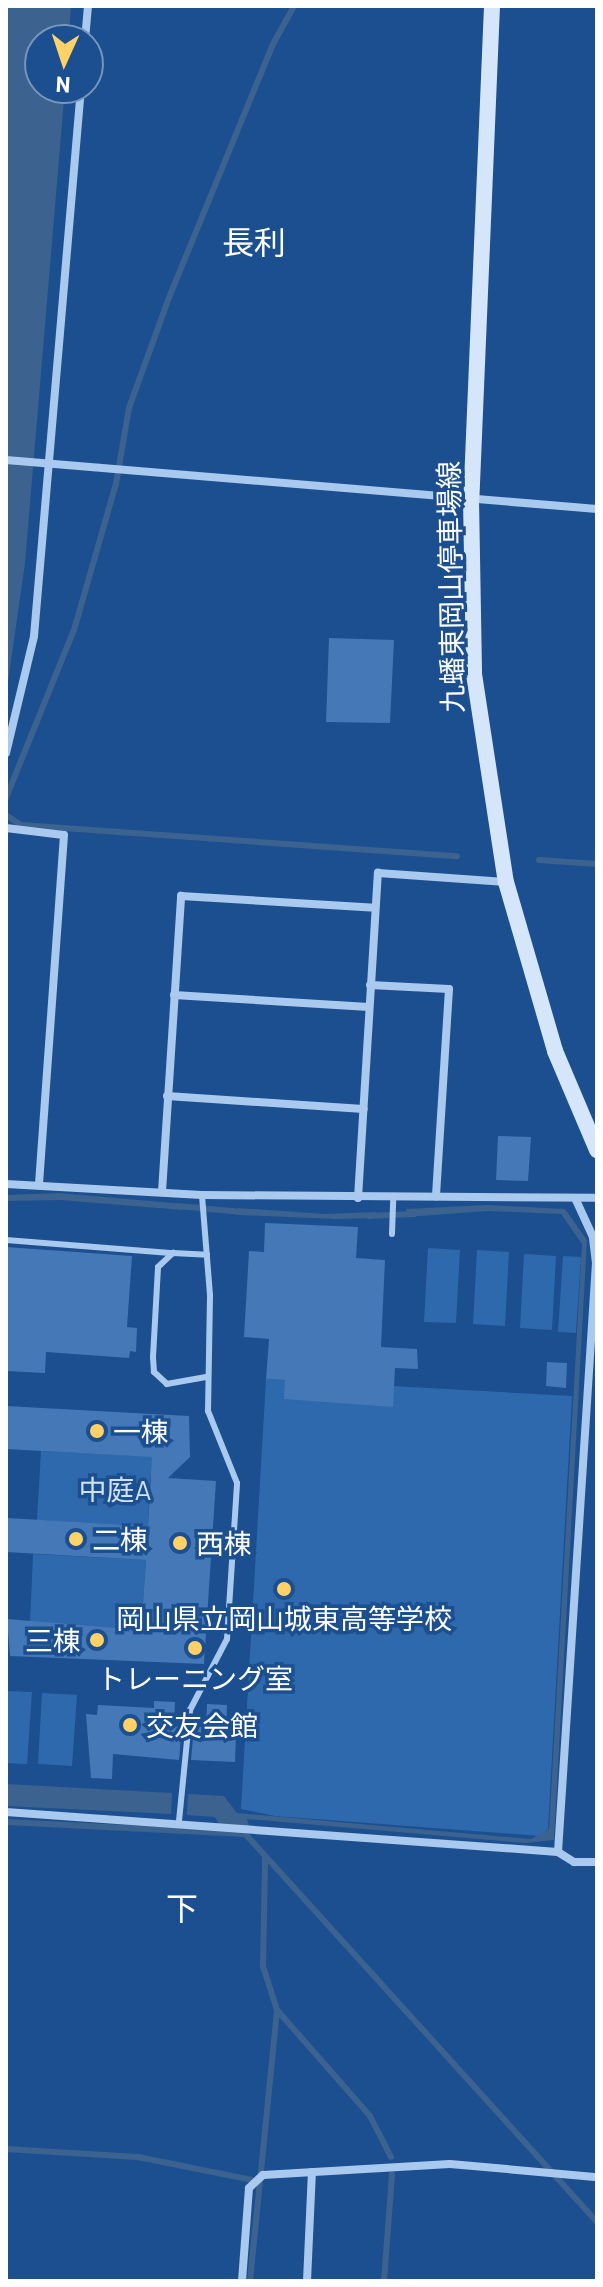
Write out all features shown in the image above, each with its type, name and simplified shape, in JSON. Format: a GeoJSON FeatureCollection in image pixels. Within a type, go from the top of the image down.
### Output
{"type":"FeatureCollection","features":[{"type":"Feature","properties":{"kind":"main road","name":"九蟠東岡山停車場線"},"geometry":{"type":"LineString","coordinates":[[492,6],[471,499],[474,674],[483,759],[506,882],[555,1051],[597,1150]]}},
{"type":"Feature","properties":{"kind":"street"},"geometry":{"type":"LineString","coordinates":[[6,753],[28,676],[80,104]]}},
{"type":"Feature","properties":{"kind":"street"},"geometry":{"type":"LineString","coordinates":[[6,460],[597,509]]}},
{"type":"Feature","properties":{"kind":"street"},"geometry":{"type":"LineString","coordinates":[[6,828],[64,835],[39,1184]]}},
{"type":"Feature","properties":{"kind":"street"},"geometry":{"type":"LineString","coordinates":[[358,1198],[378,873],[506,882]]}},
{"type":"Feature","properties":{"kind":"street"},"geometry":{"type":"LineString","coordinates":[[162,1192],[181,896],[375,908]]}},
{"type":"Feature","properties":{"kind":"street"},"geometry":{"type":"LineString","coordinates":[[370,985],[449,989],[436,1197]]}},
{"type":"Feature","properties":{"kind":"street"},"geometry":{"type":"LineString","coordinates":[[174,995],[369,1007]]}},
{"type":"Feature","properties":{"kind":"street"},"geometry":{"type":"LineString","coordinates":[[167,1096],[364,1109]]}},
{"type":"Feature","properties":{"kind":"street"},"geometry":{"type":"LineString","coordinates":[[6,1184],[162,1192],[202,1198],[358,1198],[393,1202],[436,1197],[597,1198]]}},
{"type":"Feature","properties":{"kind":"street"},"geometry":{"type":"LineString","coordinates":[[558,1852],[596,1263],[593,1237],[576,1200]]}},
{"type":"Feature","properties":{"kind":"street"},"geometry":{"type":"LineString","coordinates":[[6,1812],[179,1818],[558,1852],[574,1862],[597,1862]]}},
{"type":"Feature","properties":{"kind":"street"},"geometry":{"type":"LineString","coordinates":[[242,2281],[252,2182],[263,2175],[450,2164],[597,2177]]}},
{"type":"Feature","properties":{"kind":"street"},"geometry":{"type":"LineString","coordinates":[[307,2281],[312,2172]]}},
{"type":"Feature","properties":{"kind":"lane"},"geometry":{"type":"LineString","coordinates":[[179,1818],[190,1710],[227,1639],[237,1483],[208,1411],[207,1255],[202,1198]]}},
{"type":"Feature","properties":{"kind":"lane"},"geometry":{"type":"LineString","coordinates":[[392,1234],[393,1202]]}},
{"type":"Feature","properties":{"kind":"lane"},"geometry":{"type":"LineString","coordinates":[[6,1240],[207,1255]]}},
{"type":"Feature","properties":{"kind":"lane"},"geometry":{"type":"LineString","coordinates":[[173,1253],[158,1267],[154,1372],[167,1384],[206,1377]]}},
{"type":"Feature","properties":{"kind":"green space"},"geometry":{"type":"Polygon","coordinates":[[[428,1248],[460,1250],[456,1323],[424,1322],[428,1248]]]}},
{"type":"Feature","properties":{"kind":"green space"},"geometry":{"type":"Polygon","coordinates":[[[477,1250],[509,1252],[505,1326],[473,1324],[477,1250]]]}},
{"type":"Feature","properties":{"kind":"green space"},"geometry":{"type":"Polygon","coordinates":[[[524,1254],[556,1256],[552,1330],[520,1328],[524,1254]]]}},
{"type":"Feature","properties":{"kind":"green space"},"geometry":{"type":"Polygon","coordinates":[[[563,1256],[581,1257],[576,1333],[558,1332],[563,1256]]]}},
{"type":"Feature","properties":{"kind":"green space"},"geometry":{"type":"Polygon","coordinates":[[[266,1379],[572,1396],[548,1829],[541,1836],[275,1816],[241,1809],[266,1379]]]}},
{"type":"Feature","properties":{"kind":"green space","name":"中庭A"},"geometry":{"type":"Polygon","coordinates":[[[41,1451],[163,1457],[150,1478],[148,1526],[37,1520],[41,1451]]]}},
{"type":"Feature","properties":{"kind":"green space"},"geometry":{"type":"Polygon","coordinates":[[[33,1554],[146,1560],[143,1602],[169,1632],[30,1623],[33,1554]]]}},
{"type":"Feature","properties":{"kind":"green space"},"geometry":{"type":"Polygon","coordinates":[[[6,1691],[32,1692],[27,1764],[6,1763],[6,1691]]]}},
{"type":"Feature","properties":{"kind":"green space"},"geometry":{"type":"Polygon","coordinates":[[[42,1693],[77,1695],[72,1766],[38,1764],[42,1693]]]}},
{"type":"Feature","properties":{"kind":"shaded area"},"geometry":{"type":"Polygon","coordinates":[[[6,6],[71,6],[70,24],[24,24],[24,104],[64,104],[25,563],[6,696],[6,6]]]}},
{"type":"Feature","properties":{"kind":"shaded area"},"geometry":{"type":"Polygon","coordinates":[[[59,1193],[184,1204],[183,1210],[60,1200],[6,1201],[6,1195],[59,1193]]]}},
{"type":"Feature","properties":{"kind":"shaded area"},"geometry":{"type":"Polygon","coordinates":[[[487,1205],[565,1209],[587,1240],[554,1840],[525,1843],[247,1819],[251,1832],[225,1833],[215,1817],[187,1815],[188,1794],[224,1796],[237,1813],[531,1839],[549,1829],[582,1244],[561,1214],[487,1211],[406,1217],[406,1209],[487,1205]]]}},
{"type":"Feature","properties":{"kind":"shaded area"},"geometry":{"type":"Polygon","coordinates":[[[238,1208],[325,1214],[376,1212],[376,1218],[239,1215],[238,1208]]]}},
{"type":"Feature","properties":{"kind":"shaded area"},"geometry":{"type":"Polygon","coordinates":[[[6,1784],[172,1793],[171,1814],[6,1806],[6,1784]]]}},
{"type":"Feature","properties":{"kind":"building"},"geometry":{"type":"Polygon","coordinates":[[[329,638],[394,640],[390,723],[326,722],[329,638]]]}},
{"type":"Feature","properties":{"kind":"building"},"geometry":{"type":"Polygon","coordinates":[[[498,1136],[531,1137],[528,1181],[496,1180],[498,1136]]]}},
{"type":"Feature","properties":{"kind":"building"},"geometry":{"type":"Polygon","coordinates":[[[265,1223],[358,1227],[356,1258],[385,1260],[381,1347],[417,1349],[418,1369],[395,1368],[393,1407],[284,1399],[285,1380],[266,1379],[269,1339],[244,1337],[249,1251],[264,1252],[265,1223]]]}},
{"type":"Feature","properties":{"kind":"building"},"geometry":{"type":"Polygon","coordinates":[[[6,1247],[132,1256],[127,1327],[137,1328],[136,1352],[130,1351],[129,1358],[46,1352],[45,1373],[6,1371],[6,1247]]]}},
{"type":"Feature","properties":{"kind":"building"},"geometry":{"type":"Polygon","coordinates":[[[547,1362],[567,1363],[566,1388],[546,1386],[547,1362]]]}},
{"type":"Feature","properties":{"kind":"building"},"geometry":{"type":"Polygon","coordinates":[[[6,1406],[189,1416],[190,1457],[168,1478],[216,1481],[204,1664],[10,1656],[7,1619],[141,1630],[146,1560],[6,1552],[6,1518],[148,1526],[152,1457],[6,1449],[6,1406]]]}},
{"type":"Feature","properties":{"kind":"building","name":"交友会館"},"geometry":{"type":"Polygon","coordinates":[[[154,1701],[175,1702],[174,1726],[182,1726],[179,1760],[113,1754],[112,1779],[91,1778],[86,1714],[97,1715],[98,1705],[154,1708],[154,1701]]]}},
{"type":"Feature","properties":{"kind":"building"},"geometry":{"type":"Polygon","coordinates":[[[207,1704],[227,1705],[226,1732],[236,1733],[235,1762],[191,1760],[194,1727],[206,1727],[207,1704]]]}},
{"type":"Feature","properties":{"kind":"waterway"},"geometry":{"type":"LineString","coordinates":[[6,798],[74,630],[116,484],[129,408],[168,300],[272,46],[294,6]]}},
{"type":"Feature","properties":{"kind":"waterway"},"geometry":{"type":"LineString","coordinates":[[6,815],[21,825],[457,856]]}},
{"type":"Feature","properties":{"kind":"waterway"},"geometry":{"type":"LineString","coordinates":[[539,860],[597,864]]}},
{"type":"Feature","properties":{"kind":"waterway"},"geometry":{"type":"LineString","coordinates":[[178,1206],[242,1212]]}},
{"type":"Feature","properties":{"kind":"waterway"},"geometry":{"type":"LineString","coordinates":[[369,1216],[414,1214]]}},
{"type":"Feature","properties":{"kind":"waterway"},"geometry":{"type":"LineString","coordinates":[[6,1822],[245,1834]]}},
{"type":"Feature","properties":{"kind":"waterway"},"geometry":{"type":"LineString","coordinates":[[240,1828],[597,2222]]}},
{"type":"Feature","properties":{"kind":"waterway"},"geometry":{"type":"LineString","coordinates":[[250,2281],[277,2010],[263,1966],[265,1857]]}},
{"type":"Feature","properties":{"kind":"waterway"},"geometry":{"type":"LineString","coordinates":[[277,2010],[370,2116],[391,2157]]}},
{"type":"Feature","properties":{"kind":"waterway"},"geometry":{"type":"LineString","coordinates":[[6,2149],[138,2157],[257,2181]]}},
{"type":"Feature","properties":{"kind":"waterway"},"geometry":{"type":"LineString","coordinates":[[384,2281],[392,2174]]}},
{"type":"Feature","properties":{"kind":"place","name":"一棟"},"geometry":{"type":"Point","coordinates":[97,1431]}},
{"type":"Feature","properties":{"kind":"place","name":"二棟"},"geometry":{"type":"Point","coordinates":[76,1539]}},
{"type":"Feature","properties":{"kind":"place","name":"西棟"},"geometry":{"type":"Point","coordinates":[180,1543]}},
{"type":"Feature","properties":{"kind":"place","name":"岡山県立岡山城東高等学校"},"geometry":{"type":"Point","coordinates":[284,1589]}},
{"type":"Feature","properties":{"kind":"place","name":"三棟"},"geometry":{"type":"Point","coordinates":[97,1640]}},
{"type":"Feature","properties":{"kind":"place","name":"トレーニング室"},"geometry":{"type":"Point","coordinates":[195,1648]}},
{"type":"Feature","properties":{"kind":"place","name":"交友会館"},"geometry":{"type":"Point","coordinates":[130,1725]}},
{"type":"Feature","properties":{"kind":"district","name":"長利"},"geometry":{"type":"Point","coordinates":[254,241]}},
{"type":"Feature","properties":{"kind":"district","name":"下"},"geometry":{"type":"Point","coordinates":[182,1907]}}]}
